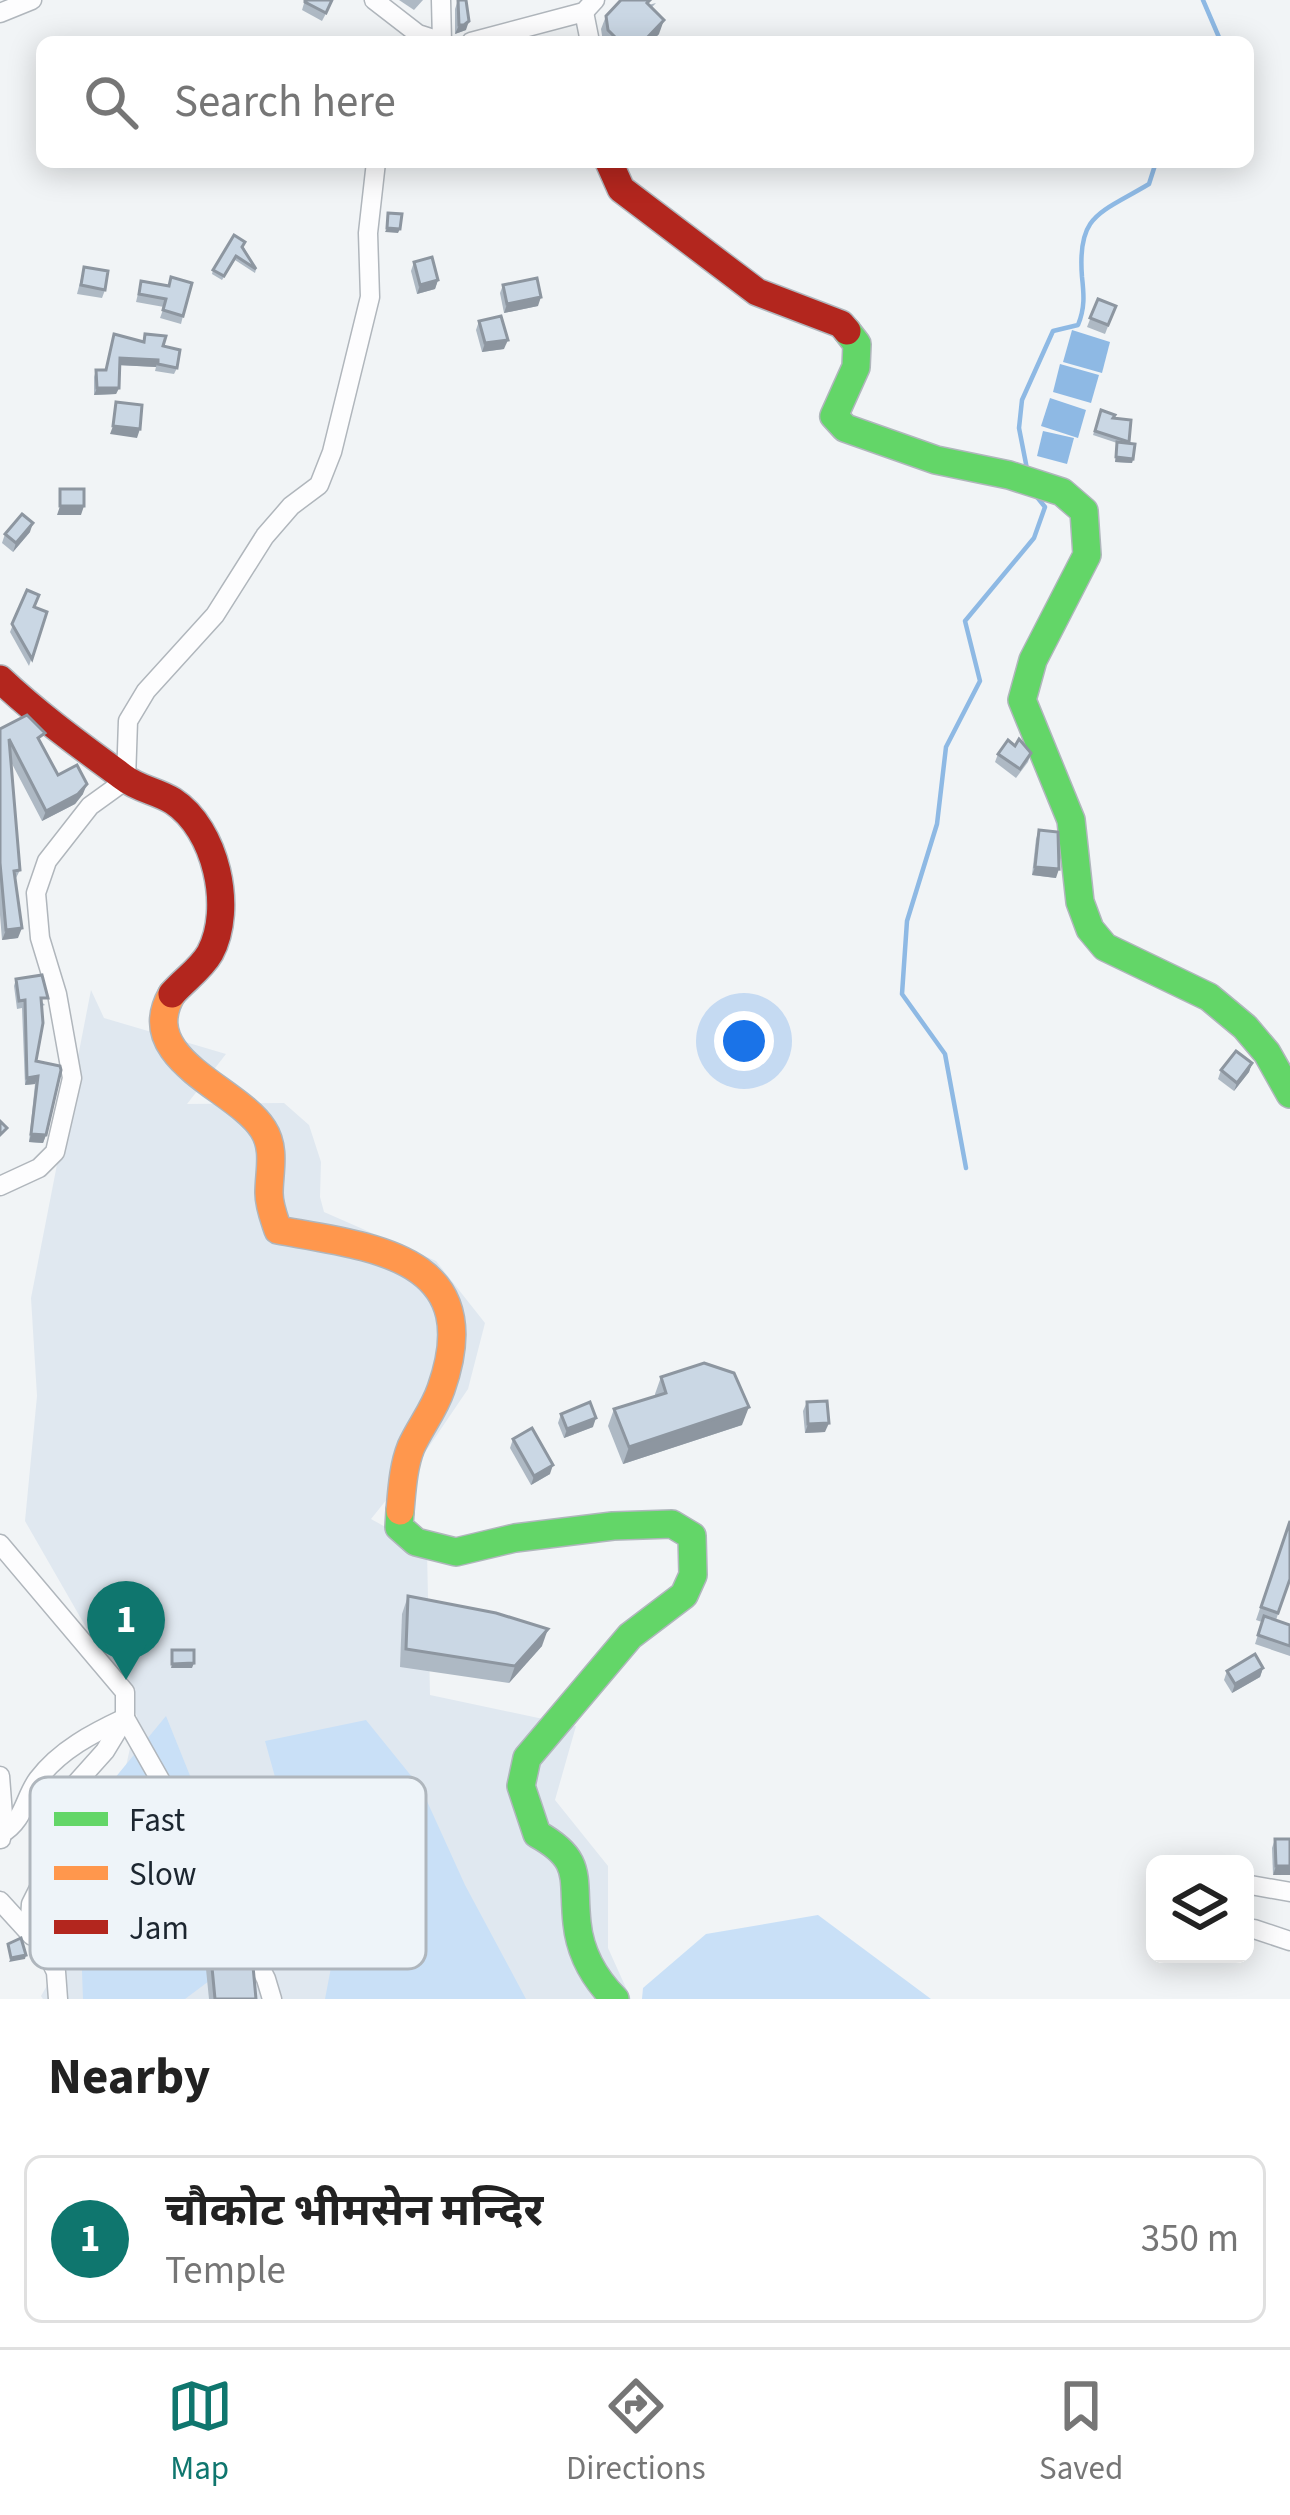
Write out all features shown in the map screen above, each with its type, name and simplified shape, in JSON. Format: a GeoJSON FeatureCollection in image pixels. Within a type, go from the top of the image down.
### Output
{"type":"FeatureCollection","features":[{"type":"Feature","properties":{"kind":"street"},"geometry":{"type":"LineString","coordinates":[[0,14],[32,0]]}},
{"type":"Feature","properties":{"kind":"street"},"geometry":{"type":"LineString","coordinates":[[374,0],[424,36]]}},
{"type":"Feature","properties":{"kind":"street"},"geometry":{"type":"LineString","coordinates":[[441,0],[442,36]]}},
{"type":"Feature","properties":{"kind":"street"},"geometry":{"type":"LineString","coordinates":[[490,36],[590,6]]}},
{"type":"Feature","properties":{"kind":"street"},"geometry":{"type":"LineString","coordinates":[[126,780],[128,721],[146,691],[215,615],[265,536],[291,506],[319,485],[332,452],[370,297],[368,233],[375,168]]}},
{"type":"Feature","properties":{"kind":"street"},"geometry":{"type":"LineString","coordinates":[[612,168],[622,189],[757,292],[842,323],[857,344],[856,367],[834,416],[844,428],[936,460],[1062,492],[1084,511],[1087,555],[1033,660],[1022,700],[1071,820],[1080,902],[1090,929],[1105,947],[1223,1008],[1267,1053],[1290,1094]]}},
{"type":"Feature","properties":{"kind":"street"},"geometry":{"type":"LineString","coordinates":[[0,679],[72,743],[96,753],[126,780],[175,802],[200,827],[216,864],[219,891],[214,944],[203,967],[170,992],[166,1032],[175,1052],[199,1078],[259,1123],[269,1141],[273,1180],[269,1195],[278,1230],[345,1239],[399,1256],[438,1288],[453,1317],[448,1358],[433,1410],[410,1449],[399,1527],[416,1542],[457,1552],[515,1538],[614,1526],[672,1524],[692,1536],[693,1575],[684,1595],[630,1636],[604,1666],[527,1758],[521,1786],[537,1834],[555,1842],[572,1859],[579,1884],[580,1941],[595,1977],[616,1999]]}},
{"type":"Feature","properties":{"kind":"street"},"geometry":{"type":"LineString","coordinates":[[0,1186],[39,1168],[56,1152],[72,1078],[57,994],[40,938],[36,893],[47,861],[90,806],[126,780]]}},
{"type":"Feature","properties":{"kind":"street"},"geometry":{"type":"LineString","coordinates":[[0,1544],[125,1692],[125,1718],[158,1777]]}},
{"type":"Feature","properties":{"kind":"street"},"geometry":{"type":"LineString","coordinates":[[41,1777],[78,1742],[125,1718]]}},
{"type":"Feature","properties":{"kind":"street"},"geometry":{"type":"LineString","coordinates":[[82,1777],[125,1718]]}},
{"type":"Feature","properties":{"kind":"street"},"geometry":{"type":"LineString","coordinates":[[0,1776],[0,1844]]}},
{"type":"Feature","properties":{"kind":"street"},"geometry":{"type":"LineString","coordinates":[[2,1834],[13,1828],[30,1801]]}},
{"type":"Feature","properties":{"kind":"street"},"geometry":{"type":"LineString","coordinates":[[1254,1886],[1290,1892]]}},
{"type":"Feature","properties":{"kind":"street"},"geometry":{"type":"LineString","coordinates":[[0,1901],[30,1936]]}},
{"type":"Feature","properties":{"kind":"street"},"geometry":{"type":"LineString","coordinates":[[1254,1929],[1290,1941]]}},
{"type":"Feature","properties":{"kind":"street"},"geometry":{"type":"LineString","coordinates":[[55,1969],[58,1999]]}},
{"type":"Feature","properties":{"kind":"street"},"geometry":{"type":"LineString","coordinates":[[261,1969],[272,1999]]}},
{"type":"Feature","properties":{"kind":"shaded area"},"geometry":{"type":"Polygon","coordinates":[[[91,990],[104,1018],[226,1054],[187,1104],[284,1103],[309,1125],[321,1162],[324,1212],[436,1261],[485,1323],[468,1389],[371,1519],[427,1550],[430,1695],[576,1726],[555,1800],[608,1866],[608,1948],[631,1999],[43,1999],[57,1969],[426,1969],[426,1777],[124,1777],[137,1716],[25,1521],[37,1396],[31,1298],[91,990]]]}},
{"type":"Feature","properties":{"kind":"shaded area"},"geometry":{"type":"Polygon","coordinates":[[[166,1716],[191,1777],[116,1777],[166,1716]]]}},
{"type":"Feature","properties":{"kind":"shaded area"},"geometry":{"type":"Polygon","coordinates":[[[366,1720],[412,1777],[275,1777],[265,1741],[366,1720]]]}},
{"type":"Feature","properties":{"kind":"shaded area"},"geometry":{"type":"Polygon","coordinates":[[[426,1799],[526,1999],[325,1999],[331,1969],[426,1969],[426,1799]]]}},
{"type":"Feature","properties":{"kind":"shaded area"},"geometry":{"type":"Polygon","coordinates":[[[818,1915],[931,1999],[642,1999],[643,1988],[706,1934],[818,1915]]]}},
{"type":"Feature","properties":{"kind":"shaded area"},"geometry":{"type":"Polygon","coordinates":[[[82,1969],[220,1969],[185,1999],[83,1999],[82,1969]]]}},
{"type":"Feature","properties":{"kind":"water"},"geometry":{"type":"Polygon","coordinates":[[[1072,330],[1110,342],[1102,373],[1063,362],[1072,330]]]}},
{"type":"Feature","properties":{"kind":"water"},"geometry":{"type":"Polygon","coordinates":[[[1060,364],[1099,375],[1091,403],[1053,392],[1060,364]]]}},
{"type":"Feature","properties":{"kind":"water"},"geometry":{"type":"Polygon","coordinates":[[[1050,398],[1086,410],[1078,438],[1041,426],[1050,398]]]}},
{"type":"Feature","properties":{"kind":"water"},"geometry":{"type":"Polygon","coordinates":[[[1043,431],[1074,438],[1067,464],[1037,456],[1043,431]]]}},
{"type":"Feature","properties":{"kind":"building"},"geometry":{"type":"Polygon","coordinates":[[[305,0],[332,0],[326,13],[305,0]]]}},
{"type":"Feature","properties":{"kind":"building"},"geometry":{"type":"Polygon","coordinates":[[[458,0],[466,0],[469,21],[464,25],[459,25],[458,0]]]}},
{"type":"Feature","properties":{"kind":"building"},"geometry":{"type":"Polygon","coordinates":[[[621,0],[650,0],[647,3],[664,20],[649,36],[614,36],[606,16],[621,0]]]}},
{"type":"Feature","properties":{"kind":"building"},"geometry":{"type":"Polygon","coordinates":[[[388,213],[402,214],[400,229],[387,228],[388,213]]]}},
{"type":"Feature","properties":{"kind":"building"},"geometry":{"type":"Polygon","coordinates":[[[234,235],[245,242],[242,247],[256,269],[236,256],[224,276],[213,270],[234,235]]]}},
{"type":"Feature","properties":{"kind":"building"},"geometry":{"type":"Polygon","coordinates":[[[432,257],[438,280],[420,285],[414,262],[432,257]]]}},
{"type":"Feature","properties":{"kind":"building"},"geometry":{"type":"Polygon","coordinates":[[[84,267],[108,271],[105,290],[81,285],[84,267]]]}},
{"type":"Feature","properties":{"kind":"building"},"geometry":{"type":"Polygon","coordinates":[[[171,277],[192,283],[183,316],[163,310],[166,299],[139,294],[141,281],[169,286],[171,277]]]}},
{"type":"Feature","properties":{"kind":"building"},"geometry":{"type":"Polygon","coordinates":[[[537,278],[541,297],[507,304],[503,285],[537,278]]]}},
{"type":"Feature","properties":{"kind":"building"},"geometry":{"type":"Polygon","coordinates":[[[1098,299],[1116,306],[1108,325],[1090,318],[1098,299]]]}},
{"type":"Feature","properties":{"kind":"building"},"geometry":{"type":"Polygon","coordinates":[[[501,316],[508,340],[485,343],[479,321],[501,316]]]}},
{"type":"Feature","properties":{"kind":"building"},"geometry":{"type":"Polygon","coordinates":[[[114,334],[144,342],[145,334],[166,336],[163,346],[180,350],[177,368],[158,364],[158,360],[120,358],[119,388],[97,388],[96,370],[106,370],[114,334]]]}},
{"type":"Feature","properties":{"kind":"building"},"geometry":{"type":"Polygon","coordinates":[[[116,402],[142,405],[140,429],[113,426],[116,402]]]}},
{"type":"Feature","properties":{"kind":"building"},"geometry":{"type":"Polygon","coordinates":[[[1101,410],[1115,415],[1113,418],[1131,420],[1129,442],[1095,431],[1101,410]]]}},
{"type":"Feature","properties":{"kind":"building"},"geometry":{"type":"Polygon","coordinates":[[[1117,442],[1135,444],[1133,459],[1116,457],[1117,442]]]}},
{"type":"Feature","properties":{"kind":"building"},"geometry":{"type":"Polygon","coordinates":[[[60,489],[84,489],[84,506],[60,506],[60,489]]]}},
{"type":"Feature","properties":{"kind":"building"},"geometry":{"type":"Polygon","coordinates":[[[22,514],[33,523],[16,543],[5,534],[22,514]]]}},
{"type":"Feature","properties":{"kind":"building"},"geometry":{"type":"Polygon","coordinates":[[[27,590],[39,595],[34,607],[47,612],[32,659],[12,624],[27,590]]]}},
{"type":"Feature","properties":{"kind":"building"},"geometry":{"type":"Polygon","coordinates":[[[27,715],[45,733],[38,738],[58,775],[77,765],[87,784],[46,811],[9,739],[20,870],[14,871],[22,928],[6,930],[0,863],[0,729],[27,715]]]}},
{"type":"Feature","properties":{"kind":"building"},"geometry":{"type":"Polygon","coordinates":[[[1019,739],[1031,753],[1020,769],[998,754],[1008,740],[1015,746],[1019,739]]]}},
{"type":"Feature","properties":{"kind":"building"},"geometry":{"type":"Polygon","coordinates":[[[1039,830],[1058,832],[1059,869],[1035,867],[1039,830]]]}},
{"type":"Feature","properties":{"kind":"building"},"geometry":{"type":"Polygon","coordinates":[[[42,975],[48,998],[41,998],[43,1023],[36,1061],[61,1070],[46,1135],[31,1134],[38,1076],[27,1078],[25,1000],[19,1001],[16,979],[42,975]]]}},
{"type":"Feature","properties":{"kind":"building"},"geometry":{"type":"Polygon","coordinates":[[[1236,1051],[1252,1063],[1237,1083],[1221,1070],[1236,1051]]]}},
{"type":"Feature","properties":{"kind":"building"},"geometry":{"type":"Polygon","coordinates":[[[704,1363],[734,1373],[749,1407],[629,1447],[614,1409],[666,1393],[661,1377],[704,1363]]]}},
{"type":"Feature","properties":{"kind":"building"},"geometry":{"type":"Polygon","coordinates":[[[827,1401],[829,1423],[808,1424],[807,1402],[827,1401]]]}},
{"type":"Feature","properties":{"kind":"building"},"geometry":{"type":"Polygon","coordinates":[[[590,1402],[596,1418],[567,1429],[561,1414],[590,1402]]]}},
{"type":"Feature","properties":{"kind":"building"},"geometry":{"type":"Polygon","coordinates":[[[532,1428],[553,1465],[534,1476],[513,1439],[532,1428]]]}},
{"type":"Feature","properties":{"kind":"building"},"geometry":{"type":"Polygon","coordinates":[[[1290,1521],[1290,1579],[1278,1613],[1261,1607],[1290,1521]]]}},
{"type":"Feature","properties":{"kind":"building"},"geometry":{"type":"Polygon","coordinates":[[[408,1596],[496,1613],[548,1629],[515,1666],[406,1649],[408,1596]]]}},
{"type":"Feature","properties":{"kind":"building"},"geometry":{"type":"Polygon","coordinates":[[[1264,1616],[1290,1625],[1290,1646],[1258,1635],[1264,1616]]]}},
{"type":"Feature","properties":{"kind":"building"},"geometry":{"type":"Polygon","coordinates":[[[172,1650],[194,1650],[194,1663],[172,1664],[172,1650]]]}},
{"type":"Feature","properties":{"kind":"building"},"geometry":{"type":"Polygon","coordinates":[[[1255,1654],[1263,1668],[1235,1684],[1227,1671],[1255,1654]]]}},
{"type":"Feature","properties":{"kind":"building"},"geometry":{"type":"Polygon","coordinates":[[[1275,1839],[1290,1839],[1290,1866],[1276,1866],[1275,1839]]]}},
{"type":"Feature","properties":{"kind":"building"},"geometry":{"type":"Polygon","coordinates":[[[21,1938],[26,1955],[11,1958],[8,1944],[21,1938]]]}},
{"type":"Feature","properties":{"kind":"building"},"geometry":{"type":"Polygon","coordinates":[[[212,1969],[253,1969],[256,1999],[215,1999],[212,1969]]]}},
{"type":"Feature","properties":{"kind":"waterway"},"geometry":{"type":"LineString","coordinates":[[1203,0],[1218,36]]}},
{"type":"Feature","properties":{"kind":"waterway"},"geometry":{"type":"LineString","coordinates":[[1027,469],[1019,428],[1022,400],[1053,331],[1078,325],[1083,301],[1081,256],[1088,228],[1105,210],[1149,184],[1154,168]]}},
{"type":"Feature","properties":{"kind":"waterway"},"geometry":{"type":"LineString","coordinates":[[966,1168],[945,1054],[902,994],[907,921],[937,824],[946,747],[980,681],[965,621],[1034,538],[1045,507],[1037,497]]}},
{"type":"Feature","properties":{"kind":"traffic: fast"},"geometry":{"type":"LineString","coordinates":[[847,331],[857,344],[856,367],[834,416],[845,428],[936,460],[1062,492],[1084,511],[1087,555],[1033,660],[1022,700],[1071,820],[1080,902],[1090,929],[1105,947],[1209,997],[1245,1027],[1267,1053],[1290,1094]]}},
{"type":"Feature","properties":{"kind":"traffic: fast"},"geometry":{"type":"LineString","coordinates":[[400,1511],[399,1527],[416,1542],[456,1552],[515,1538],[613,1526],[672,1524],[692,1536],[693,1575],[684,1595],[630,1636],[527,1758],[521,1786],[537,1834],[569,1861],[581,1945],[595,1974],[615,1999]]}},
{"type":"Feature","properties":{"kind":"traffic: slow"},"geometry":{"type":"LineString","coordinates":[[172,994],[164,1017],[167,1037],[177,1054],[250,1114],[267,1137],[269,1198],[278,1230],[350,1243],[412,1266],[435,1285],[449,1310],[451,1345],[441,1389],[408,1455],[400,1511]]}},
{"type":"Feature","properties":{"kind":"traffic: jam"},"geometry":{"type":"LineString","coordinates":[[612,168],[621,189],[757,292],[841,324],[847,331]]}},
{"type":"Feature","properties":{"kind":"traffic: jam"},"geometry":{"type":"LineString","coordinates":[[0,679],[123,777],[173,801],[200,830],[217,871],[217,935],[206,959],[172,994]]}},
{"type":"Feature","properties":{"kind":"place","name":"चौकोट भीमसेन मन्दिर"},"geometry":{"type":"Point","coordinates":[126,1680]}}]}
